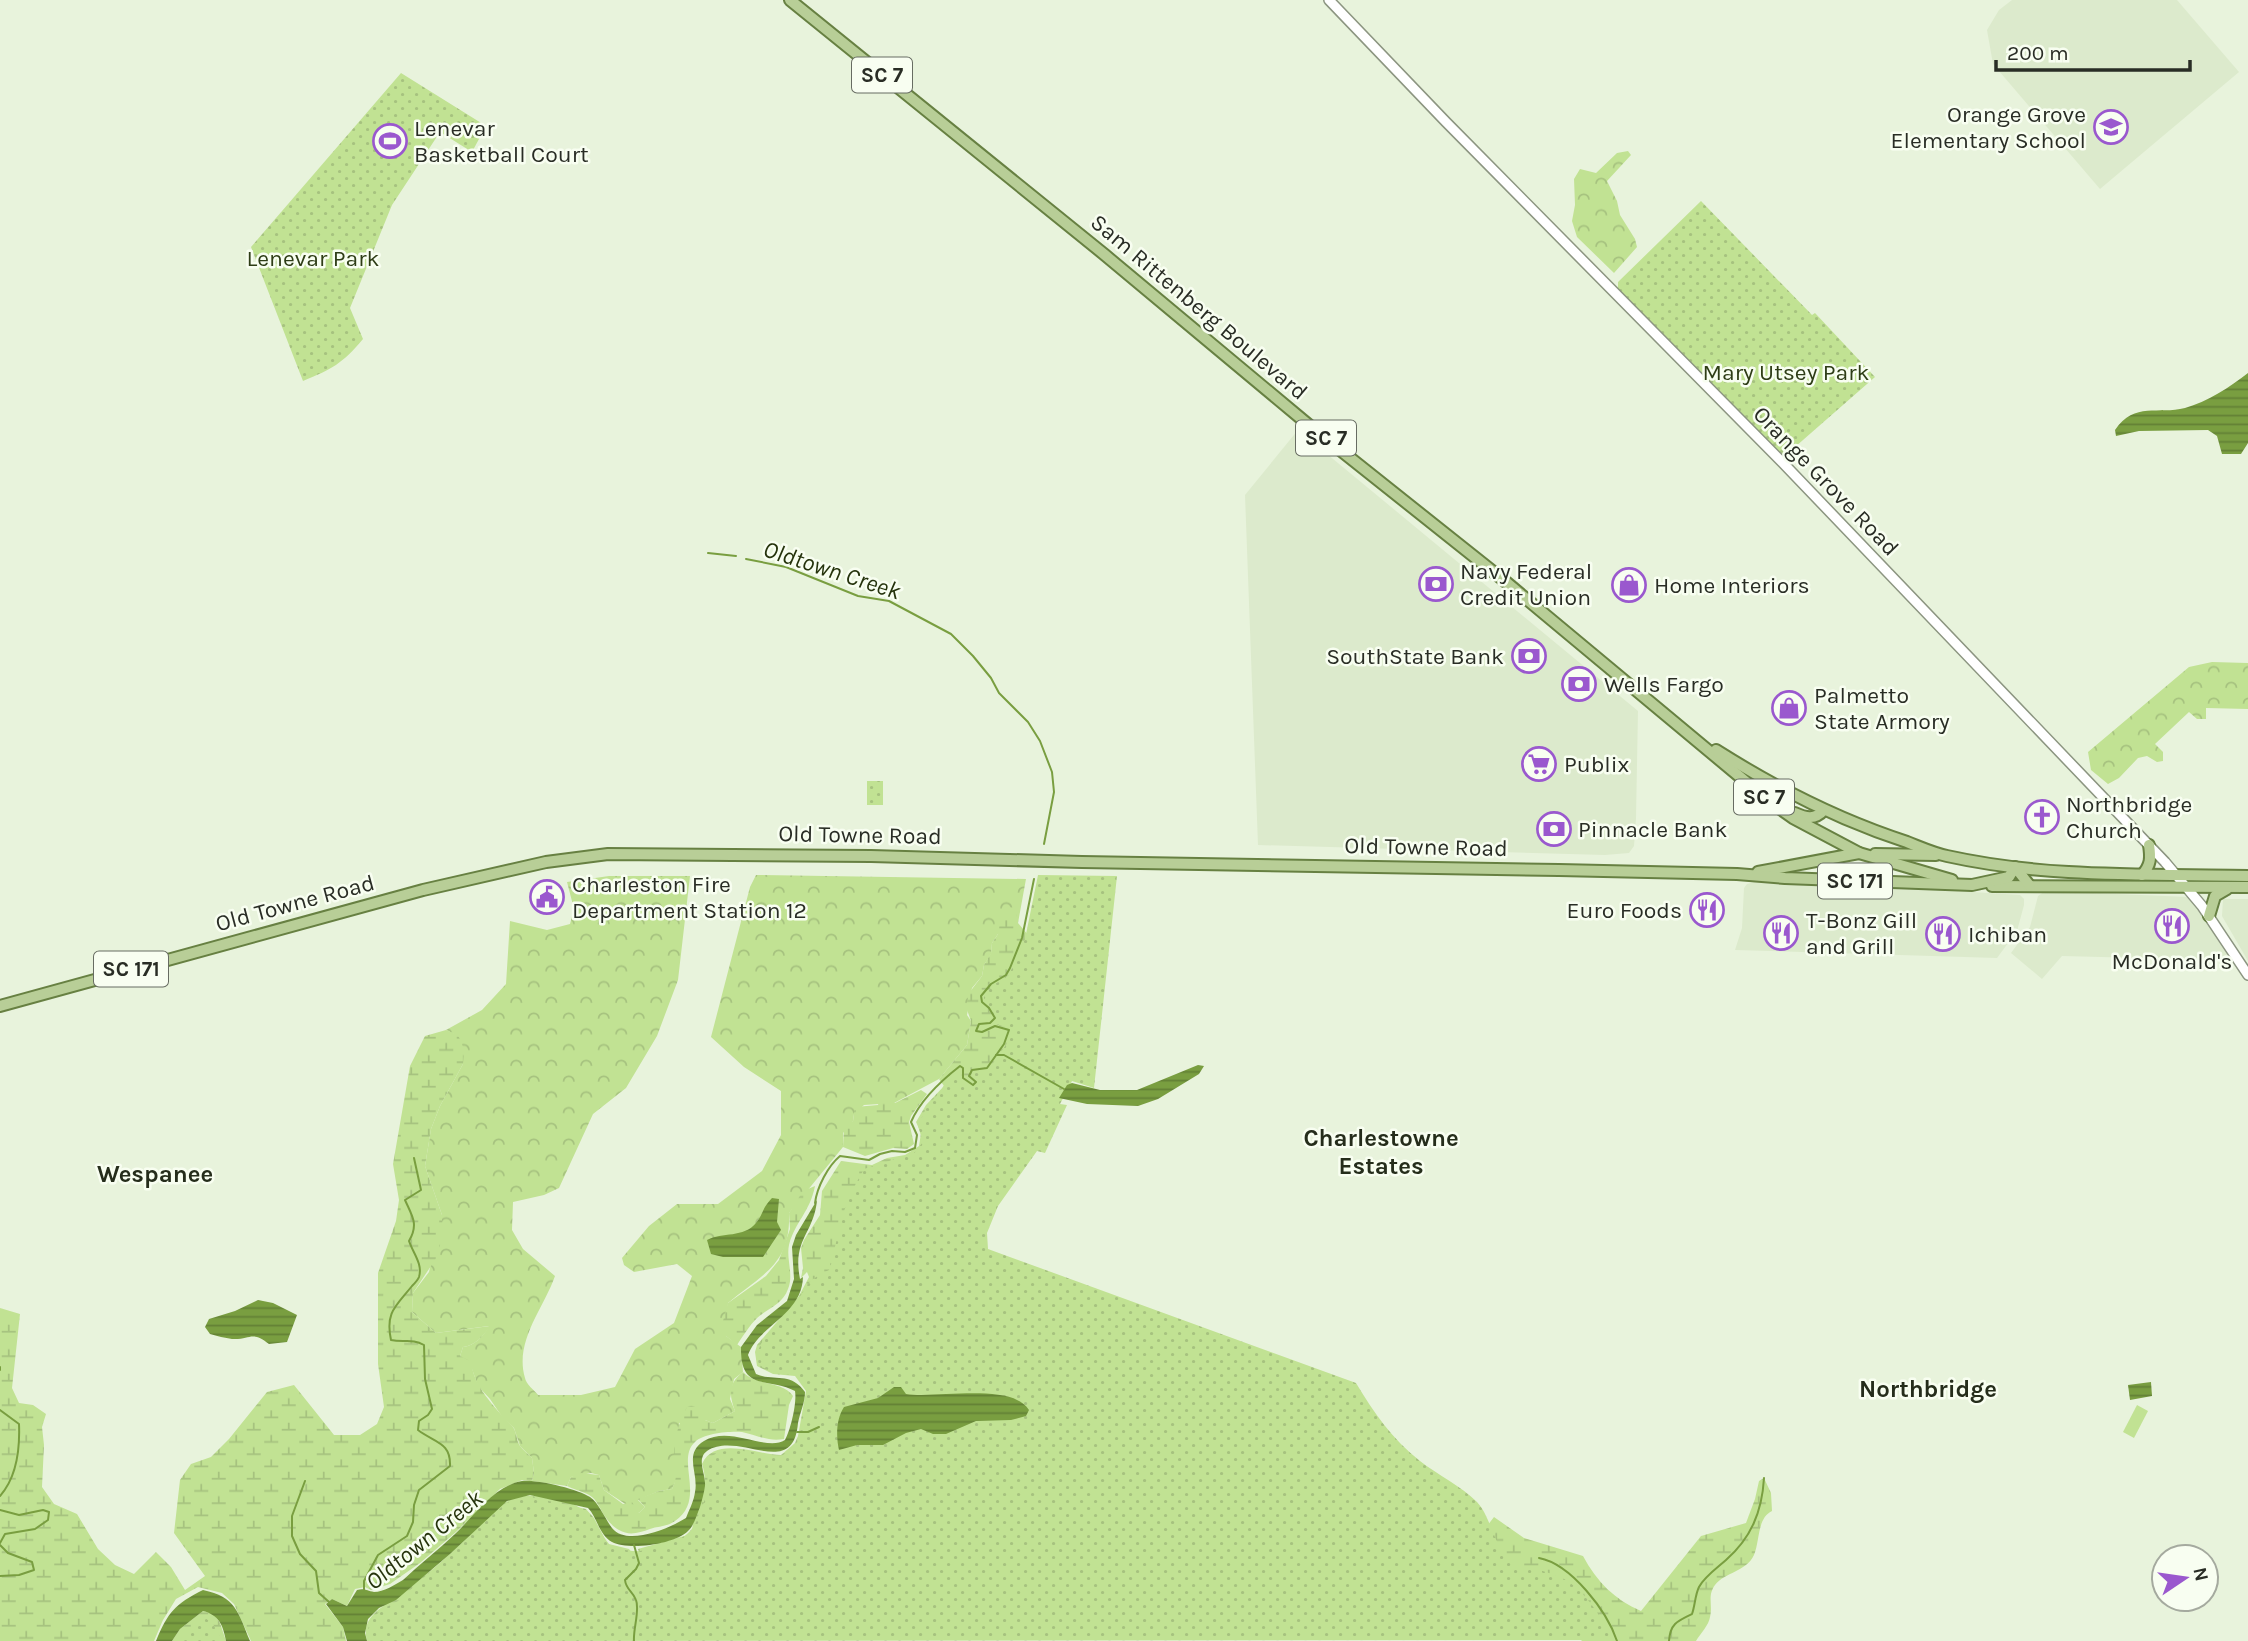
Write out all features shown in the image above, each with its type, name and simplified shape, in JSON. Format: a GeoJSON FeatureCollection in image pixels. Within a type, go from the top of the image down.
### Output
{"type":"FeatureCollection","features":[{"type":"Feature","properties":{"kind":"main road","name":"Sam Rittenberg Boulevard"},"geometry":{"type":"LineString","coordinates":[[790,0],[1793,818],[1859,853],[1972,886],[2248,887]]}},
{"type":"Feature","properties":{"kind":"main road","name":"Sam Rittenberg Boulevard"},"geometry":{"type":"LineString","coordinates":[[1678,726],[1758,775],[1824,810],[1876,832],[1946,855],[2070,873],[2248,876]]}},
{"type":"Feature","properties":{"kind":"main road"},"geometry":{"type":"LineString","coordinates":[[1769,801],[1803,817],[1816,817],[1824,810]]}},
{"type":"Feature","properties":{"kind":"main road"},"geometry":{"type":"LineString","coordinates":[[2142,874],[2151,859],[2149,845]]}},
{"type":"Feature","properties":{"kind":"main road","name":"Old Towne Road"},"geometry":{"type":"LineString","coordinates":[[1737,874],[1859,853],[1946,855]]}},
{"type":"Feature","properties":{"kind":"main road","name":"Old Towne Road"},"geometry":{"type":"LineString","coordinates":[[0,1006],[436,887],[546,862],[608,854],[871,856],[1737,874],[1972,886]]}},
{"type":"Feature","properties":{"kind":"main road"},"geometry":{"type":"LineString","coordinates":[[1972,886],[2009,877],[2015,867],[2029,886],[2044,878],[2070,873]]}},
{"type":"Feature","properties":{"kind":"main road"},"geometry":{"type":"LineString","coordinates":[[2209,916],[2215,896],[2233,887]]}},
{"type":"Feature","properties":{"kind":"street","name":"Orange Grove Road"},"geometry":{"type":"LineString","coordinates":[[1329,0],[1783,463],[2149,845],[2188,887],[2248,975]]}},
{"type":"Feature","properties":{"kind":"shaded area","name":"Orange Grove Elementary School"},"geometry":{"type":"Polygon","coordinates":[[[2012,0],[2177,0],[2239,72],[2100,189],[1993,64],[1987,30],[1999,10],[2012,0]]]}},
{"type":"Feature","properties":{"kind":"shaded area"},"geometry":{"type":"Polygon","coordinates":[[[2248,373],[2248,443],[2241,454],[2222,454],[2217,436],[2208,430],[2139,431],[2116,436],[2115,430],[2131,415],[2147,411],[2175,410],[2202,402],[2248,373]]]}},
{"type":"Feature","properties":{"kind":"shaded area"},"geometry":{"type":"Polygon","coordinates":[[[1298,430],[1638,711],[1636,818],[1634,846],[1629,853],[1605,855],[1258,845],[1245,495],[1298,430]]]}},
{"type":"Feature","properties":{"kind":"shaded area"},"geometry":{"type":"Polygon","coordinates":[[[1754,882],[2020,895],[2024,899],[2024,905],[2017,931],[1997,958],[1735,950],[1742,928],[1744,888],[1754,882]]]}},
{"type":"Feature","properties":{"kind":"shaded area"},"geometry":{"type":"Polygon","coordinates":[[[2045,891],[2189,897],[2229,953],[2218,960],[2062,956],[2042,979],[2011,953],[2030,927],[2038,896],[2045,891]]]}},
{"type":"Feature","properties":{"kind":"shaded area"},"geometry":{"type":"Polygon","coordinates":[[[2223,899],[2248,899],[2248,961],[2222,916],[2223,899]]]}},
{"type":"Feature","properties":{"kind":"shaded area"},"geometry":{"type":"Polygon","coordinates":[[[1198,1065],[1204,1066],[1199,1074],[1158,1099],[1138,1106],[1087,1104],[1059,1098],[1067,1085],[1072,1083],[1100,1090],[1137,1090],[1198,1065]]]}},
{"type":"Feature","properties":{"kind":"shaded area"},"geometry":{"type":"Polygon","coordinates":[[[772,1198],[779,1199],[777,1222],[781,1230],[763,1257],[723,1257],[711,1254],[707,1240],[751,1228],[772,1198]]]}},
{"type":"Feature","properties":{"kind":"shaded area"},"geometry":{"type":"Polygon","coordinates":[[[817,1200],[799,1255],[800,1279],[803,1277],[801,1290],[788,1311],[761,1336],[748,1355],[756,1374],[794,1381],[805,1392],[794,1440],[786,1449],[775,1452],[720,1446],[707,1451],[702,1458],[704,1491],[692,1526],[682,1536],[663,1543],[629,1546],[612,1542],[604,1535],[588,1508],[530,1495],[507,1501],[396,1600],[379,1608],[368,1619],[365,1633],[367,1641],[347,1641],[343,1627],[326,1604],[332,1599],[347,1606],[357,1590],[378,1592],[403,1580],[494,1495],[512,1484],[522,1481],[537,1482],[584,1494],[596,1503],[612,1528],[628,1536],[638,1536],[660,1531],[686,1518],[696,1485],[694,1452],[704,1441],[725,1436],[768,1443],[785,1440],[793,1416],[795,1391],[750,1377],[742,1361],[741,1347],[757,1325],[787,1301],[794,1279],[792,1247],[796,1235],[817,1200]]]}},
{"type":"Feature","properties":{"kind":"shaded area"},"geometry":{"type":"Polygon","coordinates":[[[258,1300],[273,1303],[297,1315],[287,1342],[269,1344],[254,1337],[229,1339],[210,1334],[205,1327],[209,1319],[258,1300]]]}},
{"type":"Feature","properties":{"kind":"shaded area"},"geometry":{"type":"Polygon","coordinates":[[[2151,1382],[2152,1396],[2130,1400],[2128,1385],[2151,1382]]]}},
{"type":"Feature","properties":{"kind":"shaded area"},"geometry":{"type":"Polygon","coordinates":[[[894,1387],[901,1387],[906,1394],[972,1393],[1007,1396],[1020,1401],[1029,1410],[1026,1416],[1011,1420],[976,1421],[946,1434],[933,1434],[921,1429],[906,1433],[883,1445],[857,1445],[839,1450],[837,1428],[844,1407],[878,1398],[894,1387]]]}},
{"type":"Feature","properties":{"kind":"shaded area"},"geometry":{"type":"Polygon","coordinates":[[[203,1590],[223,1597],[234,1607],[250,1641],[226,1641],[219,1622],[213,1615],[203,1611],[180,1629],[172,1641],[156,1641],[164,1623],[174,1610],[203,1590]]]}},
{"type":"Feature","properties":{"kind":"green space","name":"Lenevar Park"},"geometry":{"type":"Polygon","coordinates":[[[401,73],[486,126],[472,152],[440,132],[392,205],[350,308],[363,339],[336,365],[303,381],[251,247],[401,73]]]}},
{"type":"Feature","properties":{"kind":"green space"},"geometry":{"type":"Polygon","coordinates":[[[1628,151],[1631,155],[1607,181],[1617,201],[1620,215],[1637,247],[1614,273],[1577,237],[1572,221],[1575,205],[1574,179],[1580,169],[1596,173],[1617,153],[1628,151]]]}},
{"type":"Feature","properties":{"kind":"green space","name":"Mary Utsey Park"},"geometry":{"type":"Polygon","coordinates":[[[1701,201],[1812,315],[1815,313],[1875,377],[1787,454],[1781,456],[1618,291],[1618,282],[1701,201]]]}},
{"type":"Feature","properties":{"kind":"green space"},"geometry":{"type":"Polygon","coordinates":[[[2212,662],[2248,663],[2248,709],[2206,708],[2206,719],[2197,719],[2189,712],[2155,744],[2163,752],[2163,761],[2157,762],[2147,756],[2138,758],[2119,778],[2108,784],[2091,770],[2088,752],[2189,667],[2212,662]]]}},
{"type":"Feature","properties":{"kind":"green space"},"geometry":{"type":"Polygon","coordinates":[[[867,781],[883,781],[883,805],[867,805],[867,781]]]}},
{"type":"Feature","properties":{"kind":"green space"},"geometry":{"type":"Polygon","coordinates":[[[756,875],[1026,879],[1018,923],[998,934],[992,943],[991,954],[984,965],[982,976],[972,988],[967,1015],[971,1021],[967,1045],[939,1079],[894,1103],[864,1105],[854,1114],[853,1121],[843,1133],[843,1147],[789,1213],[788,1231],[780,1257],[763,1275],[728,1303],[726,1336],[741,1347],[743,1372],[734,1379],[730,1399],[735,1411],[713,1423],[705,1420],[679,1423],[677,1478],[672,1489],[638,1500],[645,1507],[639,1513],[604,1490],[599,1475],[591,1473],[571,1477],[567,1486],[532,1481],[532,1458],[520,1446],[514,1428],[478,1386],[472,1369],[460,1356],[463,1347],[478,1340],[489,1326],[436,1333],[412,1312],[413,1293],[429,1272],[442,1215],[425,1166],[431,1129],[463,1064],[458,1036],[446,1030],[482,1010],[506,984],[510,921],[547,930],[570,924],[574,909],[567,882],[609,876],[690,876],[678,980],[657,1036],[626,1088],[593,1114],[559,1188],[544,1195],[513,1202],[512,1230],[523,1249],[555,1276],[527,1338],[523,1364],[527,1382],[538,1395],[581,1395],[615,1387],[635,1349],[674,1323],[692,1276],[677,1264],[634,1272],[624,1265],[622,1258],[649,1226],[677,1204],[718,1204],[762,1171],[781,1135],[781,1091],[744,1067],[711,1037],[750,887],[756,875]]]}},
{"type":"Feature","properties":{"kind":"green space"},"geometry":{"type":"Polygon","coordinates":[[[1038,875],[1117,876],[1094,1088],[1072,1081],[1060,1104],[1067,1105],[1045,1153],[1037,1151],[998,1206],[987,1233],[988,1249],[1356,1383],[1401,1444],[1477,1502],[1499,1547],[1511,1563],[1519,1569],[1526,1566],[1550,1573],[1572,1584],[1593,1606],[1614,1640],[369,1641],[369,1627],[375,1616],[398,1601],[506,1503],[530,1497],[586,1509],[594,1518],[608,1545],[624,1550],[646,1550],[674,1542],[692,1528],[705,1497],[705,1465],[711,1457],[729,1451],[782,1456],[797,1443],[807,1391],[796,1375],[773,1373],[759,1365],[759,1348],[768,1334],[792,1310],[809,1283],[829,1270],[847,1200],[864,1169],[914,1153],[923,1142],[918,1126],[927,1106],[941,1091],[949,1075],[960,1068],[962,1079],[973,1087],[977,1082],[971,1075],[973,1071],[988,1070],[1006,1045],[1012,1029],[996,1024],[994,1014],[984,997],[992,986],[1009,975],[1025,939],[1038,875]]]}},
{"type":"Feature","properties":{"kind":"green space"},"geometry":{"type":"Polygon","coordinates":[[[1008,907],[1015,908],[1018,923],[1029,936],[1029,970],[1021,1001],[1022,1009],[1016,1020],[1013,1046],[1044,1077],[1039,1089],[1031,1091],[1013,1084],[1005,1086],[992,1101],[987,1101],[977,1112],[971,1111],[957,1136],[943,1148],[927,1151],[916,1164],[889,1175],[881,1210],[888,1239],[895,1251],[876,1259],[872,1252],[858,1275],[843,1286],[820,1294],[813,1312],[820,1326],[818,1346],[824,1367],[818,1380],[818,1401],[822,1414],[821,1451],[813,1457],[814,1489],[810,1502],[770,1515],[767,1535],[761,1536],[759,1541],[764,1547],[758,1552],[763,1571],[759,1582],[741,1582],[728,1573],[710,1578],[694,1600],[698,1614],[694,1617],[669,1613],[664,1625],[654,1623],[637,1638],[627,1640],[601,1635],[581,1610],[569,1606],[540,1604],[533,1600],[521,1589],[506,1560],[485,1561],[469,1556],[447,1573],[436,1598],[423,1611],[404,1641],[367,1641],[366,1631],[372,1616],[458,1548],[506,1502],[525,1496],[536,1496],[570,1503],[587,1513],[609,1544],[629,1549],[636,1558],[641,1558],[638,1549],[684,1536],[690,1541],[693,1540],[693,1522],[704,1486],[702,1464],[708,1455],[727,1448],[781,1455],[795,1443],[806,1391],[795,1376],[773,1374],[757,1366],[757,1345],[799,1296],[809,1277],[807,1272],[801,1278],[801,1248],[820,1215],[822,1191],[841,1161],[872,1165],[887,1158],[905,1155],[919,1146],[921,1133],[916,1122],[926,1105],[944,1086],[939,1079],[967,1045],[971,1021],[966,1007],[969,993],[982,976],[992,943],[998,934],[1001,913],[1008,907]]]}},
{"type":"Feature","properties":{"kind":"green space"},"geometry":{"type":"Polygon","coordinates":[[[446,1030],[458,1035],[464,1049],[463,1064],[431,1129],[425,1166],[442,1215],[442,1237],[437,1257],[413,1293],[412,1312],[436,1333],[490,1326],[478,1340],[463,1347],[460,1356],[472,1362],[480,1388],[514,1428],[520,1446],[532,1458],[532,1481],[522,1480],[500,1489],[456,1532],[390,1584],[371,1590],[365,1587],[355,1589],[347,1606],[332,1599],[325,1604],[343,1627],[346,1641],[251,1641],[234,1604],[222,1593],[198,1587],[176,1599],[154,1641],[0,1641],[0,1308],[20,1314],[12,1388],[19,1403],[33,1405],[46,1414],[42,1427],[42,1487],[54,1504],[77,1514],[98,1549],[115,1565],[134,1574],[156,1552],[171,1567],[185,1590],[205,1576],[174,1533],[180,1480],[191,1464],[211,1457],[229,1439],[267,1392],[294,1385],[334,1435],[360,1435],[377,1424],[384,1407],[378,1364],[378,1273],[396,1221],[399,1200],[393,1164],[410,1066],[425,1036],[446,1030]]]}},
{"type":"Feature","properties":{"kind":"green space"},"geometry":{"type":"Polygon","coordinates":[[[921,1090],[927,1094],[909,1122],[914,1144],[907,1149],[893,1148],[865,1156],[843,1147],[844,1126],[853,1121],[855,1107],[878,1105],[880,1097],[889,1098],[895,1103],[921,1090]]]}},
{"type":"Feature","properties":{"kind":"green space"},"geometry":{"type":"Polygon","coordinates":[[[815,1186],[810,1203],[789,1245],[790,1284],[786,1294],[757,1318],[737,1345],[726,1336],[723,1321],[728,1303],[766,1276],[779,1260],[790,1229],[789,1213],[803,1191],[815,1186]]]}},
{"type":"Feature","properties":{"kind":"green space"},"geometry":{"type":"Polygon","coordinates":[[[743,1372],[755,1380],[783,1388],[793,1396],[784,1439],[773,1440],[731,1432],[711,1435],[695,1442],[688,1459],[689,1502],[675,1521],[638,1533],[623,1532],[609,1522],[592,1497],[567,1486],[571,1477],[581,1473],[599,1475],[604,1490],[623,1504],[632,1502],[639,1513],[645,1507],[638,1499],[672,1489],[676,1476],[676,1437],[687,1407],[697,1407],[705,1420],[713,1423],[735,1411],[732,1385],[743,1372]]]}},
{"type":"Feature","properties":{"kind":"green space"},"geometry":{"type":"Polygon","coordinates":[[[2137,1405],[2148,1411],[2134,1438],[2123,1432],[2137,1405]]]}},
{"type":"Feature","properties":{"kind":"green space"},"geometry":{"type":"Polygon","coordinates":[[[1764,1478],[1771,1493],[1772,1511],[1761,1524],[1754,1555],[1741,1569],[1715,1585],[1711,1593],[1709,1620],[1696,1641],[1582,1641],[1518,1576],[1484,1530],[1494,1517],[1524,1538],[1583,1556],[1594,1574],[1608,1589],[1641,1611],[1701,1536],[1746,1523],[1759,1481],[1764,1478]]]}},
{"type":"Feature","properties":{"kind":"green space"},"geometry":{"type":"Polygon","coordinates":[[[203,1611],[214,1614],[226,1641],[172,1641],[180,1629],[203,1611]]]}},
{"type":"Feature","properties":{"kind":"green space"},"geometry":{"type":"Polygon","coordinates":[[[204,1617],[213,1624],[222,1641],[181,1641],[204,1617]]]}},
{"type":"Feature","properties":{"kind":"waterway","name":"Oldtown Creek"},"geometry":{"type":"LineString","coordinates":[[708,553],[736,556]]}},
{"type":"Feature","properties":{"kind":"waterway","name":"Oldtown Creek"},"geometry":{"type":"LineString","coordinates":[[746,559],[786,567],[858,596],[889,601],[951,634],[991,678],[999,693],[1028,722],[1040,741],[1052,772],[1054,792],[1044,844]]}},
{"type":"Feature","properties":{"kind":"waterway","name":"Oldtown Creek"},"geometry":{"type":"LineString","coordinates":[[815,1203],[824,1177],[840,1156],[869,1160],[880,1154],[905,1152],[915,1148],[917,1135],[911,1122],[926,1099],[960,1066],[963,1068],[963,1078],[973,1085],[976,1082],[969,1076],[972,1070],[987,1068],[1004,1044],[1009,1030],[995,1026],[982,1032],[976,1031],[979,1024],[990,1023],[995,1018],[982,1002],[981,996],[991,984],[1006,975],[1010,968],[1022,938],[1034,879]]}},
{"type":"Feature","properties":{"kind":"waterway"},"geometry":{"type":"LineString","coordinates":[[996,1055],[1004,1055],[1064,1089]]}},
{"type":"Feature","properties":{"kind":"waterway"},"geometry":{"type":"LineString","coordinates":[[364,1590],[364,1581],[378,1555],[407,1536],[413,1522],[414,1505],[419,1490],[450,1466],[445,1447],[418,1430],[419,1421],[432,1409],[425,1379],[424,1345],[391,1340],[389,1323],[393,1310],[418,1279],[420,1272],[409,1241],[414,1225],[405,1200],[421,1190],[414,1158]]}},
{"type":"Feature","properties":{"kind":"waterway"},"geometry":{"type":"LineString","coordinates":[[0,1410],[19,1424],[14,1471],[0,1496]]}},
{"type":"Feature","properties":{"kind":"waterway"},"geometry":{"type":"LineString","coordinates":[[797,1432],[808,1432],[819,1427]]}},
{"type":"Feature","properties":{"kind":"waterway"},"geometry":{"type":"LineString","coordinates":[[1669,1641],[1675,1624],[1692,1614],[1701,1583],[1735,1552],[1754,1524],[1761,1502],[1764,1478]]}},
{"type":"Feature","properties":{"kind":"waterway"},"geometry":{"type":"LineString","coordinates":[[305,1481],[292,1516],[292,1536],[300,1554],[316,1571],[319,1593],[329,1602]]}},
{"type":"Feature","properties":{"kind":"waterway"},"geometry":{"type":"LineString","coordinates":[[0,1510],[19,1515],[43,1510],[49,1512],[48,1520],[35,1529],[5,1534],[0,1543]]}},
{"type":"Feature","properties":{"kind":"waterway"},"geometry":{"type":"LineString","coordinates":[[0,1545],[8,1553],[32,1562],[34,1570],[19,1575],[0,1576]]}},
{"type":"Feature","properties":{"kind":"waterway"},"geometry":{"type":"LineString","coordinates":[[634,1545],[639,1563],[625,1580],[637,1604],[634,1641]]}},
{"type":"Feature","properties":{"kind":"waterway"},"geometry":{"type":"LineString","coordinates":[[1539,1558],[1563,1569],[1586,1590],[1605,1616],[1617,1641]]}},
{"type":"Feature","properties":{"kind":"place","name":"Orange Grove Elementary School"},"geometry":{"type":"Point","coordinates":[2111,127]}},
{"type":"Feature","properties":{"kind":"place","name":"Lenevar Basketball Court"},"geometry":{"type":"Point","coordinates":[390,141]}},
{"type":"Feature","properties":{"kind":"place","name":"Navy Federal Credit Union"},"geometry":{"type":"Point","coordinates":[1436,584]}},
{"type":"Feature","properties":{"kind":"place","name":"Home Interiors"},"geometry":{"type":"Point","coordinates":[1629,585]}},
{"type":"Feature","properties":{"kind":"place","name":"SouthState Bank"},"geometry":{"type":"Point","coordinates":[1529,656]}},
{"type":"Feature","properties":{"kind":"place","name":"Wells Fargo"},"geometry":{"type":"Point","coordinates":[1579,684]}},
{"type":"Feature","properties":{"kind":"place","name":"Palmetto State Armory"},"geometry":{"type":"Point","coordinates":[1789,708]}},
{"type":"Feature","properties":{"kind":"place","name":"Publix"},"geometry":{"type":"Point","coordinates":[1539,764]}},
{"type":"Feature","properties":{"kind":"place","name":"Northbridge Church"},"geometry":{"type":"Point","coordinates":[2042,817]}},
{"type":"Feature","properties":{"kind":"place","name":"Pinnacle Bank"},"geometry":{"type":"Point","coordinates":[1554,829]}},
{"type":"Feature","properties":{"kind":"place","name":"Charleston Fire Department Station 12"},"geometry":{"type":"Point","coordinates":[547,897]}},
{"type":"Feature","properties":{"kind":"place","name":"Euro Foods"},"geometry":{"type":"Point","coordinates":[1707,910]}},
{"type":"Feature","properties":{"kind":"place","name":"McDonald's"},"geometry":{"type":"Point","coordinates":[2172,926]}},
{"type":"Feature","properties":{"kind":"place","name":"T-Bonz Gill and Grill"},"geometry":{"type":"Point","coordinates":[1781,933]}},
{"type":"Feature","properties":{"kind":"place","name":"Ichiban"},"geometry":{"type":"Point","coordinates":[1943,934]}},
{"type":"Feature","properties":{"kind":"district","name":"Charlestowne Estates"},"geometry":{"type":"Point","coordinates":[1381,1152]}},
{"type":"Feature","properties":{"kind":"district","name":"Wespanee"},"geometry":{"type":"Point","coordinates":[155,1174]}},
{"type":"Feature","properties":{"kind":"district","name":"Northbridge"},"geometry":{"type":"Point","coordinates":[1928,1389]}}]}
